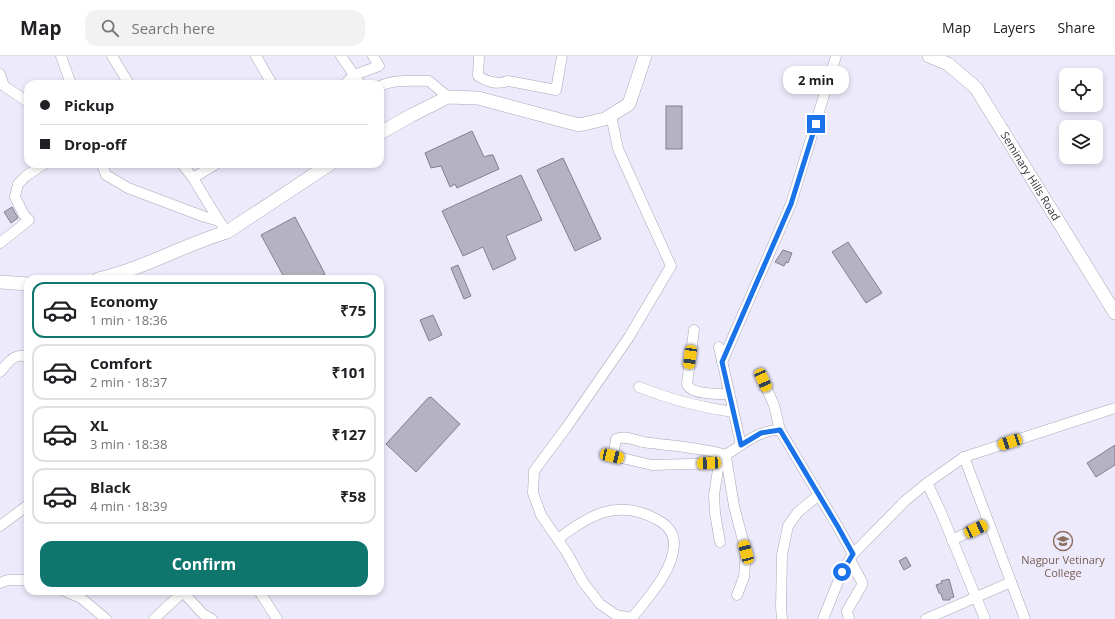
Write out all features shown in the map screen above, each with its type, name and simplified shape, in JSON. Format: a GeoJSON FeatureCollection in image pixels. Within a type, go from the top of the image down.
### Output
{"type":"FeatureCollection","features":[{"type":"Feature","properties":{"kind":"street"},"geometry":{"type":"LineString","coordinates":[[61,56],[70,80]]}},
{"type":"Feature","properties":{"kind":"street"},"geometry":{"type":"LineString","coordinates":[[112,56],[127,80]]}},
{"type":"Feature","properties":{"kind":"street"},"geometry":{"type":"LineString","coordinates":[[256,56],[270,80]]}},
{"type":"Feature","properties":{"kind":"street"},"geometry":{"type":"LineString","coordinates":[[341,56],[357,80]]}},
{"type":"Feature","properties":{"kind":"street"},"geometry":{"type":"LineString","coordinates":[[349,80],[354,75],[379,66],[373,56]]}},
{"type":"Feature","properties":{"kind":"street"},"geometry":{"type":"LineString","coordinates":[[479,56],[478,76],[484,80],[502,83],[508,81],[556,90],[562,56]]}},
{"type":"Feature","properties":{"kind":"street"},"geometry":{"type":"LineString","coordinates":[[384,131],[412,114],[448,97],[478,98],[580,125],[605,119],[629,104],[645,56]]}},
{"type":"Feature","properties":{"kind":"street"},"geometry":{"type":"LineString","coordinates":[[722,362],[791,204],[836,56]]}},
{"type":"Feature","properties":{"kind":"street","name":"Seminary Hills Road"},"geometry":{"type":"LineString","coordinates":[[929,56],[948,64],[976,88],[1110,296],[1115,313]]}},
{"type":"Feature","properties":{"kind":"street"},"geometry":{"type":"LineString","coordinates":[[0,74],[2,86],[24,100]]}},
{"type":"Feature","properties":{"kind":"street"},"geometry":{"type":"LineString","coordinates":[[384,84],[405,81],[429,81],[448,97]]}},
{"type":"Feature","properties":{"kind":"street"},"geometry":{"type":"LineString","coordinates":[[558,540],[584,521],[609,510],[630,509],[647,514],[663,522],[672,532],[674,545],[668,567],[654,590],[632,618],[616,615],[600,604],[583,582],[541,515],[533,493],[534,471],[566,428],[629,337],[671,266],[618,149],[611,115]]}},
{"type":"Feature","properties":{"kind":"street"},"geometry":{"type":"LineString","coordinates":[[0,243],[29,220],[15,197],[18,184],[26,176],[38,168]]}},
{"type":"Feature","properties":{"kind":"street"},"geometry":{"type":"LineString","coordinates":[[103,168],[106,175],[128,188],[205,217],[223,226]]}},
{"type":"Feature","properties":{"kind":"street"},"geometry":{"type":"LineString","coordinates":[[185,168],[223,226]]}},
{"type":"Feature","properties":{"kind":"street"},"geometry":{"type":"LineString","coordinates":[[193,178],[209,168]]}},
{"type":"Feature","properties":{"kind":"street"},"geometry":{"type":"LineString","coordinates":[[114,275],[133,269],[210,237],[223,226],[323,168]]}},
{"type":"Feature","properties":{"kind":"street"},"geometry":{"type":"LineString","coordinates":[[0,282],[24,284]]}},
{"type":"Feature","properties":{"kind":"street"},"geometry":{"type":"LineString","coordinates":[[694,330],[687,384],[688,388],[691,390],[712,394],[729,394]]}},
{"type":"Feature","properties":{"kind":"street"},"geometry":{"type":"LineString","coordinates":[[719,347],[741,445]]}},
{"type":"Feature","properties":{"kind":"street"},"geometry":{"type":"LineString","coordinates":[[0,372],[14,357],[24,355]]}},
{"type":"Feature","properties":{"kind":"street"},"geometry":{"type":"LineString","coordinates":[[763,380],[774,405],[780,430],[838,527],[862,582],[862,585],[847,611],[849,619]]}},
{"type":"Feature","properties":{"kind":"street"},"geometry":{"type":"LineString","coordinates":[[640,387],[667,398],[702,408],[733,412]]}},
{"type":"Feature","properties":{"kind":"street"},"geometry":{"type":"LineString","coordinates":[[823,619],[842,572],[851,557],[905,501],[927,483],[964,457],[1115,408]]}},
{"type":"Feature","properties":{"kind":"street"},"geometry":{"type":"LineString","coordinates":[[720,542],[715,513],[714,495],[724,460],[741,445],[761,433],[780,430]]}},
{"type":"Feature","properties":{"kind":"street"},"geometry":{"type":"LineString","coordinates":[[724,460],[652,465],[612,456],[616,439],[621,437],[643,442],[706,449],[724,460],[746,552],[744,577],[737,595]]}},
{"type":"Feature","properties":{"kind":"street"},"geometry":{"type":"LineString","coordinates":[[964,457],[1025,619]]}},
{"type":"Feature","properties":{"kind":"street"},"geometry":{"type":"LineString","coordinates":[[927,483],[940,510],[985,619]]}},
{"type":"Feature","properties":{"kind":"street"},"geometry":{"type":"LineString","coordinates":[[782,619],[782,555],[788,526],[798,512],[819,495]]}},
{"type":"Feature","properties":{"kind":"street"},"geometry":{"type":"LineString","coordinates":[[1,522],[24,508]]}},
{"type":"Feature","properties":{"kind":"street"},"geometry":{"type":"LineString","coordinates":[[952,540],[988,523]]}},
{"type":"Feature","properties":{"kind":"street"},"geometry":{"type":"LineString","coordinates":[[0,583],[8,580],[24,580]]}},
{"type":"Feature","properties":{"kind":"street"},"geometry":{"type":"LineString","coordinates":[[926,619],[1011,582]]}},
{"type":"Feature","properties":{"kind":"street"},"geometry":{"type":"LineString","coordinates":[[74,595],[81,598],[106,619]]}},
{"type":"Feature","properties":{"kind":"street"},"geometry":{"type":"LineString","coordinates":[[154,619],[178,595]]}},
{"type":"Feature","properties":{"kind":"street"},"geometry":{"type":"LineString","coordinates":[[186,595],[203,614],[212,619]]}},
{"type":"Feature","properties":{"kind":"street"},"geometry":{"type":"LineString","coordinates":[[262,595],[277,619]]}},
{"type":"Feature","properties":{"kind":"building"},"geometry":{"type":"Polygon","coordinates":[[[666,106],[682,106],[682,149],[666,149],[666,106]]]}},
{"type":"Feature","properties":{"kind":"building"},"geometry":{"type":"Polygon","coordinates":[[[472,131],[484,157],[493,155],[499,169],[457,188],[455,184],[450,187],[441,166],[431,168],[425,153],[472,131]]]}},
{"type":"Feature","properties":{"kind":"building"},"geometry":{"type":"Polygon","coordinates":[[[563,158],[601,239],[575,251],[537,170],[563,158]]]}},
{"type":"Feature","properties":{"kind":"building"},"geometry":{"type":"Polygon","coordinates":[[[521,175],[542,220],[506,236],[516,259],[493,270],[483,247],[463,256],[442,211],[521,175]]]}},
{"type":"Feature","properties":{"kind":"building"},"geometry":{"type":"Polygon","coordinates":[[[12,207],[18,218],[11,223],[4,212],[12,207]]]}},
{"type":"Feature","properties":{"kind":"building"},"geometry":{"type":"Polygon","coordinates":[[[295,217],[325,274],[283,275],[261,235],[295,217]]]}},
{"type":"Feature","properties":{"kind":"building"},"geometry":{"type":"Polygon","coordinates":[[[848,242],[882,293],[866,303],[832,252],[848,242]]]}},
{"type":"Feature","properties":{"kind":"building"},"geometry":{"type":"Polygon","coordinates":[[[783,250],[792,253],[788,263],[786,262],[784,266],[775,262],[783,250]]]}},
{"type":"Feature","properties":{"kind":"building"},"geometry":{"type":"Polygon","coordinates":[[[458,265],[471,296],[464,299],[451,268],[458,265]]]}},
{"type":"Feature","properties":{"kind":"building"},"geometry":{"type":"Polygon","coordinates":[[[433,315],[442,335],[429,341],[420,320],[433,315]]]}},
{"type":"Feature","properties":{"kind":"building"},"geometry":{"type":"Polygon","coordinates":[[[431,397],[460,424],[416,472],[386,444],[428,398],[431,397]]]}},
{"type":"Feature","properties":{"kind":"building"},"geometry":{"type":"Polygon","coordinates":[[[1115,445],[1115,465],[1096,477],[1087,463],[1115,445]]]}},
{"type":"Feature","properties":{"kind":"building"},"geometry":{"type":"Polygon","coordinates":[[[906,557],[911,566],[904,570],[899,561],[906,557]]]}},
{"type":"Feature","properties":{"kind":"building"},"geometry":{"type":"Polygon","coordinates":[[[949,579],[954,597],[950,598],[950,600],[943,600],[936,585],[942,583],[941,581],[949,579]]]}},
{"type":"Feature","properties":{"kind":"place","name":"Nagpur Vetinary College"},"geometry":{"type":"Point","coordinates":[1063,541]}},
{"type":"Feature","properties":{"kind":"route"},"geometry":{"type":"LineString","coordinates":[[816,124],[791,204],[722,362],[741,445],[761,433],[780,430],[853,554],[842,572]]}}]}
